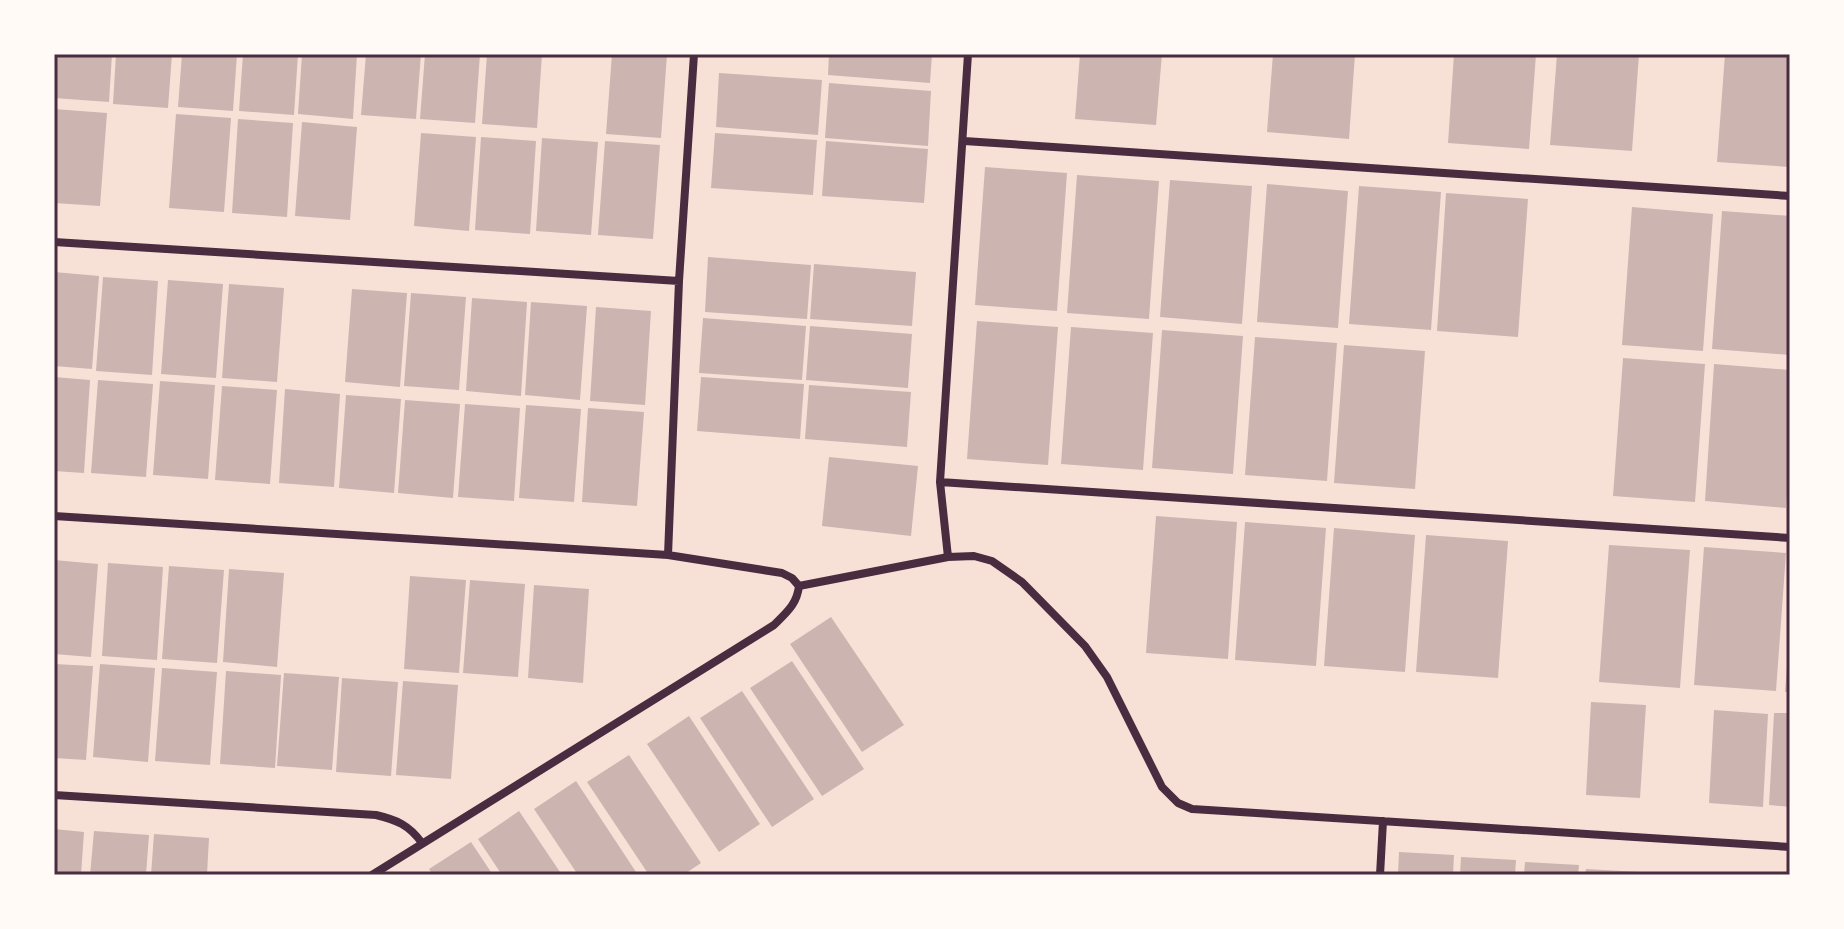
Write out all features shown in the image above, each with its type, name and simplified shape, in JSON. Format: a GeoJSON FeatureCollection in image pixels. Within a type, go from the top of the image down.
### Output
{"type":"FeatureCollection","features":[{"type":"Feature","properties":{"kind":"street"},"geometry":{"type":"LineString","coordinates":[[668,555],[679,281],[694,54]]}},
{"type":"Feature","properties":{"kind":"street"},"geometry":{"type":"LineString","coordinates":[[948,557],[940,482],[968,54]]}},
{"type":"Feature","properties":{"kind":"street"},"geometry":{"type":"LineString","coordinates":[[964,141],[1790,196]]}},
{"type":"Feature","properties":{"kind":"street"},"geometry":{"type":"LineString","coordinates":[[54,242],[679,281]]}},
{"type":"Feature","properties":{"kind":"street"},"geometry":{"type":"LineString","coordinates":[[940,482],[1790,538]]}},
{"type":"Feature","properties":{"kind":"street"},"geometry":{"type":"LineString","coordinates":[[54,516],[668,555],[782,573],[799,586],[793,607],[774,625],[372,875]]}},
{"type":"Feature","properties":{"kind":"street"},"geometry":{"type":"LineString","coordinates":[[799,586],[948,557],[974,556],[992,561],[1022,582],[1066,624],[1107,677],[1162,787],[1178,803],[1192,809],[1790,847]]}},
{"type":"Feature","properties":{"kind":"street"},"geometry":{"type":"LineString","coordinates":[[54,795],[376,815],[400,821],[413,830],[422,843]]}},
{"type":"Feature","properties":{"kind":"street"},"geometry":{"type":"LineString","coordinates":[[1380,875],[1383,821]]}},
{"type":"Feature","properties":{"kind":"building"},"geometry":{"type":"Polygon","coordinates":[[[57,54],[112,54],[109,102],[54,98],[57,54]]]}},
{"type":"Feature","properties":{"kind":"building"},"geometry":{"type":"Polygon","coordinates":[[[116,54],[172,54],[168,108],[113,104],[116,54]]]}},
{"type":"Feature","properties":{"kind":"building"},"geometry":{"type":"Polygon","coordinates":[[[182,54],[237,54],[233,111],[178,107],[182,54]]]}},
{"type":"Feature","properties":{"kind":"building"},"geometry":{"type":"Polygon","coordinates":[[[243,54],[298,54],[294,115],[239,111],[243,54]]]}},
{"type":"Feature","properties":{"kind":"building"},"geometry":{"type":"Polygon","coordinates":[[[302,54],[357,54],[353,119],[298,114],[302,54]]]}},
{"type":"Feature","properties":{"kind":"building"},"geometry":{"type":"Polygon","coordinates":[[[366,54],[421,54],[416,119],[361,115],[366,54]]]}},
{"type":"Feature","properties":{"kind":"building"},"geometry":{"type":"Polygon","coordinates":[[[425,54],[480,54],[475,123],[420,119],[425,54]]]}},
{"type":"Feature","properties":{"kind":"building"},"geometry":{"type":"Polygon","coordinates":[[[487,54],[542,54],[537,128],[482,124],[487,54]]]}},
{"type":"Feature","properties":{"kind":"building"},"geometry":{"type":"Polygon","coordinates":[[[612,54],[667,54],[661,138],[606,134],[612,54]]]}},
{"type":"Feature","properties":{"kind":"building"},"geometry":{"type":"Polygon","coordinates":[[[829,54],[932,54],[930,83],[828,75],[829,54]]]}},
{"type":"Feature","properties":{"kind":"building"},"geometry":{"type":"Polygon","coordinates":[[[1080,54],[1162,54],[1156,125],[1075,119],[1080,54]]]}},
{"type":"Feature","properties":{"kind":"building"},"geometry":{"type":"Polygon","coordinates":[[[1273,54],[1355,54],[1349,139],[1267,132],[1273,54]]]}},
{"type":"Feature","properties":{"kind":"building"},"geometry":{"type":"Polygon","coordinates":[[[1454,54],[1536,54],[1529,149],[1448,143],[1454,54]]]}},
{"type":"Feature","properties":{"kind":"building"},"geometry":{"type":"Polygon","coordinates":[[[1557,54],[1639,54],[1632,151],[1550,145],[1557,54]]]}},
{"type":"Feature","properties":{"kind":"building"},"geometry":{"type":"Polygon","coordinates":[[[1725,54],[1790,54],[1790,167],[1717,162],[1725,54]]]}},
{"type":"Feature","properties":{"kind":"building"},"geometry":{"type":"Polygon","coordinates":[[[719,73],[822,80],[818,135],[716,127],[719,73]]]}},
{"type":"Feature","properties":{"kind":"building"},"geometry":{"type":"Polygon","coordinates":[[[829,83],[931,91],[928,146],[825,138],[829,83]]]}},
{"type":"Feature","properties":{"kind":"building"},"geometry":{"type":"Polygon","coordinates":[[[54,109],[107,113],[100,206],[54,203],[54,109]]]}},
{"type":"Feature","properties":{"kind":"building"},"geometry":{"type":"Polygon","coordinates":[[[176,114],[231,118],[224,212],[169,208],[176,114]]]}},
{"type":"Feature","properties":{"kind":"building"},"geometry":{"type":"Polygon","coordinates":[[[238,119],[293,123],[287,217],[232,213],[238,119]]]}},
{"type":"Feature","properties":{"kind":"building"},"geometry":{"type":"Polygon","coordinates":[[[302,122],[357,127],[350,220],[295,216],[302,122]]]}},
{"type":"Feature","properties":{"kind":"building"},"geometry":{"type":"Polygon","coordinates":[[[421,133],[476,137],[469,231],[414,226],[421,133]]]}},
{"type":"Feature","properties":{"kind":"building"},"geometry":{"type":"Polygon","coordinates":[[[715,133],[817,140],[813,195],[711,188],[715,133]]]}},
{"type":"Feature","properties":{"kind":"building"},"geometry":{"type":"Polygon","coordinates":[[[481,137],[536,141],[530,234],[475,230],[481,137]]]}},
{"type":"Feature","properties":{"kind":"building"},"geometry":{"type":"Polygon","coordinates":[[[542,138],[598,142],[591,235],[536,231],[542,138]]]}},
{"type":"Feature","properties":{"kind":"building"},"geometry":{"type":"Polygon","coordinates":[[[605,141],[660,145],[653,239],[598,235],[605,141]]]}},
{"type":"Feature","properties":{"kind":"building"},"geometry":{"type":"Polygon","coordinates":[[[826,141],[928,149],[924,203],[822,196],[826,141]]]}},
{"type":"Feature","properties":{"kind":"building"},"geometry":{"type":"Polygon","coordinates":[[[985,167],[1067,173],[1057,311],[975,305],[985,167]]]}},
{"type":"Feature","properties":{"kind":"building"},"geometry":{"type":"Polygon","coordinates":[[[1077,175],[1159,181],[1149,319],[1067,313],[1077,175]]]}},
{"type":"Feature","properties":{"kind":"building"},"geometry":{"type":"Polygon","coordinates":[[[1170,180],[1252,186],[1242,324],[1160,317],[1170,180]]]}},
{"type":"Feature","properties":{"kind":"building"},"geometry":{"type":"Polygon","coordinates":[[[1267,184],[1348,191],[1338,328],[1257,322],[1267,184]]]}},
{"type":"Feature","properties":{"kind":"building"},"geometry":{"type":"Polygon","coordinates":[[[1359,186],[1441,192],[1431,330],[1349,324],[1359,186]]]}},
{"type":"Feature","properties":{"kind":"building"},"geometry":{"type":"Polygon","coordinates":[[[1446,193],[1528,199],[1518,337],[1437,331],[1446,193]]]}},
{"type":"Feature","properties":{"kind":"building"},"geometry":{"type":"Polygon","coordinates":[[[1632,207],[1713,214],[1703,351],[1622,345],[1632,207]]]}},
{"type":"Feature","properties":{"kind":"building"},"geometry":{"type":"Polygon","coordinates":[[[1722,211],[1790,216],[1790,355],[1712,349],[1722,211]]]}},
{"type":"Feature","properties":{"kind":"building"},"geometry":{"type":"Polygon","coordinates":[[[708,257],[811,265],[807,319],[705,312],[708,257]]]}},
{"type":"Feature","properties":{"kind":"building"},"geometry":{"type":"Polygon","coordinates":[[[814,264],[916,272],[912,326],[810,319],[814,264]]]}},
{"type":"Feature","properties":{"kind":"building"},"geometry":{"type":"Polygon","coordinates":[[[54,272],[99,276],[92,369],[54,366],[54,272]]]}},
{"type":"Feature","properties":{"kind":"building"},"geometry":{"type":"Polygon","coordinates":[[[103,277],[158,281],[152,375],[96,371],[103,277]]]}},
{"type":"Feature","properties":{"kind":"building"},"geometry":{"type":"Polygon","coordinates":[[[168,280],[223,284],[216,378],[161,374],[168,280]]]}},
{"type":"Feature","properties":{"kind":"building"},"geometry":{"type":"Polygon","coordinates":[[[229,284],[284,288],[277,382],[222,378],[229,284]]]}},
{"type":"Feature","properties":{"kind":"building"},"geometry":{"type":"Polygon","coordinates":[[[352,289],[407,293],[400,387],[345,382],[352,289]]]}},
{"type":"Feature","properties":{"kind":"building"},"geometry":{"type":"Polygon","coordinates":[[[411,293],[466,297],[459,390],[404,386],[411,293]]]}},
{"type":"Feature","properties":{"kind":"building"},"geometry":{"type":"Polygon","coordinates":[[[472,298],[527,302],[521,396],[466,391],[472,298]]]}},
{"type":"Feature","properties":{"kind":"building"},"geometry":{"type":"Polygon","coordinates":[[[531,302],[587,306],[580,400],[525,395],[531,302]]]}},
{"type":"Feature","properties":{"kind":"building"},"geometry":{"type":"Polygon","coordinates":[[[596,307],[651,311],[645,405],[590,401],[596,307]]]}},
{"type":"Feature","properties":{"kind":"building"},"geometry":{"type":"Polygon","coordinates":[[[703,318],[806,326],[802,380],[699,373],[703,318]]]}},
{"type":"Feature","properties":{"kind":"building"},"geometry":{"type":"Polygon","coordinates":[[[977,321],[1058,327],[1048,465],[967,459],[977,321]]]}},
{"type":"Feature","properties":{"kind":"building"},"geometry":{"type":"Polygon","coordinates":[[[810,326],[912,334],[908,388],[806,380],[810,326]]]}},
{"type":"Feature","properties":{"kind":"building"},"geometry":{"type":"Polygon","coordinates":[[[1071,327],[1153,333],[1143,470],[1061,464],[1071,327]]]}},
{"type":"Feature","properties":{"kind":"building"},"geometry":{"type":"Polygon","coordinates":[[[1162,330],[1243,336],[1233,474],[1152,468],[1162,330]]]}},
{"type":"Feature","properties":{"kind":"building"},"geometry":{"type":"Polygon","coordinates":[[[1255,337],[1337,343],[1327,481],[1245,475],[1255,337]]]}},
{"type":"Feature","properties":{"kind":"building"},"geometry":{"type":"Polygon","coordinates":[[[1344,345],[1425,351],[1415,489],[1334,483],[1344,345]]]}},
{"type":"Feature","properties":{"kind":"building"},"geometry":{"type":"Polygon","coordinates":[[[1623,358],[1705,364],[1695,502],[1613,496],[1623,358]]]}},
{"type":"Feature","properties":{"kind":"building"},"geometry":{"type":"Polygon","coordinates":[[[1714,364],[1790,370],[1786,508],[1705,501],[1714,364]]]}},
{"type":"Feature","properties":{"kind":"building"},"geometry":{"type":"Polygon","coordinates":[[[54,377],[90,380],[84,473],[54,471],[54,377]]]}},
{"type":"Feature","properties":{"kind":"building"},"geometry":{"type":"Polygon","coordinates":[[[701,377],[804,384],[800,439],[697,431],[701,377]]]}},
{"type":"Feature","properties":{"kind":"building"},"geometry":{"type":"Polygon","coordinates":[[[98,380],[153,384],[146,477],[91,473],[98,380]]]}},
{"type":"Feature","properties":{"kind":"building"},"geometry":{"type":"Polygon","coordinates":[[[160,381],[215,385],[208,479],[153,475],[160,381]]]}},
{"type":"Feature","properties":{"kind":"building"},"geometry":{"type":"Polygon","coordinates":[[[809,385],[911,392],[907,447],[805,439],[809,385]]]}},
{"type":"Feature","properties":{"kind":"building"},"geometry":{"type":"Polygon","coordinates":[[[222,386],[277,390],[270,484],[215,480],[222,386]]]}},
{"type":"Feature","properties":{"kind":"building"},"geometry":{"type":"Polygon","coordinates":[[[285,389],[340,394],[334,487],[279,483],[285,389]]]}},
{"type":"Feature","properties":{"kind":"building"},"geometry":{"type":"Polygon","coordinates":[[[346,395],[401,399],[394,493],[339,488],[346,395]]]}},
{"type":"Feature","properties":{"kind":"building"},"geometry":{"type":"Polygon","coordinates":[[[405,400],[460,404],[453,498],[398,493],[405,400]]]}},
{"type":"Feature","properties":{"kind":"building"},"geometry":{"type":"Polygon","coordinates":[[[465,404],[520,408],[514,501],[458,497],[465,404]]]}},
{"type":"Feature","properties":{"kind":"building"},"geometry":{"type":"Polygon","coordinates":[[[526,405],[581,409],[574,502],[519,498],[526,405]]]}},
{"type":"Feature","properties":{"kind":"building"},"geometry":{"type":"Polygon","coordinates":[[[588,408],[644,412],[637,506],[582,502],[588,408]]]}},
{"type":"Feature","properties":{"kind":"building"},"geometry":{"type":"Polygon","coordinates":[[[829,457],[918,466],[911,536],[822,526],[829,457]]]}},
{"type":"Feature","properties":{"kind":"building"},"geometry":{"type":"Polygon","coordinates":[[[1156,516],[1237,522],[1228,659],[1146,653],[1156,516]]]}},
{"type":"Feature","properties":{"kind":"building"},"geometry":{"type":"Polygon","coordinates":[[[1245,522],[1326,528],[1316,666],[1235,660],[1245,522]]]}},
{"type":"Feature","properties":{"kind":"building"},"geometry":{"type":"Polygon","coordinates":[[[1334,528],[1415,535],[1405,672],[1324,666],[1334,528]]]}},
{"type":"Feature","properties":{"kind":"building"},"geometry":{"type":"Polygon","coordinates":[[[1426,535],[1508,541],[1498,678],[1416,672],[1426,535]]]}},
{"type":"Feature","properties":{"kind":"building"},"geometry":{"type":"Polygon","coordinates":[[[1609,545],[1690,550],[1680,688],[1599,682],[1609,545]]]}},
{"type":"Feature","properties":{"kind":"building"},"geometry":{"type":"Polygon","coordinates":[[[1704,547],[1786,553],[1776,691],[1694,685],[1704,547]]]}},
{"type":"Feature","properties":{"kind":"building"},"geometry":{"type":"Polygon","coordinates":[[[54,560],[98,564],[91,657],[54,654],[54,560]]]}},
{"type":"Feature","properties":{"kind":"building"},"geometry":{"type":"Polygon","coordinates":[[[108,563],[163,567],[157,660],[102,656],[108,563]]]}},
{"type":"Feature","properties":{"kind":"building"},"geometry":{"type":"Polygon","coordinates":[[[169,566],[224,570],[217,663],[162,659],[169,566]]]}},
{"type":"Feature","properties":{"kind":"building"},"geometry":{"type":"Polygon","coordinates":[[[229,569],[284,573],[277,667],[223,662],[229,569]]]}},
{"type":"Feature","properties":{"kind":"building"},"geometry":{"type":"Polygon","coordinates":[[[410,576],[466,580],[459,673],[404,669],[410,576]]]}},
{"type":"Feature","properties":{"kind":"building"},"geometry":{"type":"Polygon","coordinates":[[[470,580],[525,584],[518,677],[463,673],[470,580]]]}},
{"type":"Feature","properties":{"kind":"building"},"geometry":{"type":"Polygon","coordinates":[[[534,585],[589,589],[583,683],[528,678],[534,585]]]}},
{"type":"Feature","properties":{"kind":"building"},"geometry":{"type":"Polygon","coordinates":[[[831,617],[904,725],[862,752],[790,644],[831,617]]]}},
{"type":"Feature","properties":{"kind":"building"},"geometry":{"type":"Polygon","coordinates":[[[1788,653],[1790,692],[1785,692],[1788,653]]]}},
{"type":"Feature","properties":{"kind":"building"},"geometry":{"type":"Polygon","coordinates":[[[792,661],[864,769],[822,796],[750,688],[792,661]]]}},
{"type":"Feature","properties":{"kind":"building"},"geometry":{"type":"Polygon","coordinates":[[[54,664],[93,666],[86,760],[54,758],[54,664]]]}},
{"type":"Feature","properties":{"kind":"building"},"geometry":{"type":"Polygon","coordinates":[[[100,664],[155,668],[148,762],[93,757],[100,664]]]}},
{"type":"Feature","properties":{"kind":"building"},"geometry":{"type":"Polygon","coordinates":[[[162,668],[217,672],[210,765],[155,761],[162,668]]]}},
{"type":"Feature","properties":{"kind":"building"},"geometry":{"type":"Polygon","coordinates":[[[226,671],[281,675],[275,768],[220,764],[226,671]]]}},
{"type":"Feature","properties":{"kind":"building"},"geometry":{"type":"Polygon","coordinates":[[[284,673],[339,677],[332,770],[277,766],[284,673]]]}},
{"type":"Feature","properties":{"kind":"building"},"geometry":{"type":"Polygon","coordinates":[[[342,678],[398,682],[391,776],[336,772],[342,678]]]}},
{"type":"Feature","properties":{"kind":"building"},"geometry":{"type":"Polygon","coordinates":[[[403,681],[458,685],[451,779],[396,775],[403,681]]]}},
{"type":"Feature","properties":{"kind":"building"},"geometry":{"type":"Polygon","coordinates":[[[742,691],[814,799],[772,827],[700,718],[742,691]]]}},
{"type":"Feature","properties":{"kind":"building"},"geometry":{"type":"Polygon","coordinates":[[[1591,702],[1646,705],[1640,798],[1586,795],[1591,702]]]}},
{"type":"Feature","properties":{"kind":"building"},"geometry":{"type":"Polygon","coordinates":[[[1714,710],[1768,714],[1763,807],[1709,803],[1714,710]]]}},
{"type":"Feature","properties":{"kind":"building"},"geometry":{"type":"Polygon","coordinates":[[[1774,713],[1790,713],[1790,807],[1769,805],[1774,713]]]}},
{"type":"Feature","properties":{"kind":"building"},"geometry":{"type":"Polygon","coordinates":[[[689,716],[760,824],[719,852],[647,744],[689,716]]]}},
{"type":"Feature","properties":{"kind":"building"},"geometry":{"type":"Polygon","coordinates":[[[629,755],[701,863],[683,875],[649,875],[587,782],[629,755]]]}},
{"type":"Feature","properties":{"kind":"building"},"geometry":{"type":"Polygon","coordinates":[[[576,781],[638,875],[578,875],[534,809],[576,781]]]}},
{"type":"Feature","properties":{"kind":"building"},"geometry":{"type":"Polygon","coordinates":[[[519,811],[562,875],[502,875],[478,839],[519,811]]]}},
{"type":"Feature","properties":{"kind":"building"},"geometry":{"type":"Polygon","coordinates":[[[54,829],[84,832],[81,875],[54,875],[54,829]]]}},
{"type":"Feature","properties":{"kind":"building"},"geometry":{"type":"Polygon","coordinates":[[[94,831],[149,835],[146,875],[90,875],[94,831]]]}},
{"type":"Feature","properties":{"kind":"building"},"geometry":{"type":"Polygon","coordinates":[[[154,834],[209,838],[207,875],[151,875],[154,834]]]}},
{"type":"Feature","properties":{"kind":"building"},"geometry":{"type":"Polygon","coordinates":[[[471,842],[493,875],[433,875],[429,869],[471,842]]]}},
{"type":"Feature","properties":{"kind":"building"},"geometry":{"type":"Polygon","coordinates":[[[1399,852],[1454,855],[1453,875],[1398,875],[1399,852]]]}},
{"type":"Feature","properties":{"kind":"building"},"geometry":{"type":"Polygon","coordinates":[[[1461,857],[1516,860],[1515,875],[1460,875],[1461,857]]]}},
{"type":"Feature","properties":{"kind":"building"},"geometry":{"type":"Polygon","coordinates":[[[1525,862],[1579,865],[1578,875],[1524,875],[1525,862]]]}},
{"type":"Feature","properties":{"kind":"building"},"geometry":{"type":"Polygon","coordinates":[[[1586,869],[1640,872],[1639,875],[1585,875],[1586,869]]]}}]}
